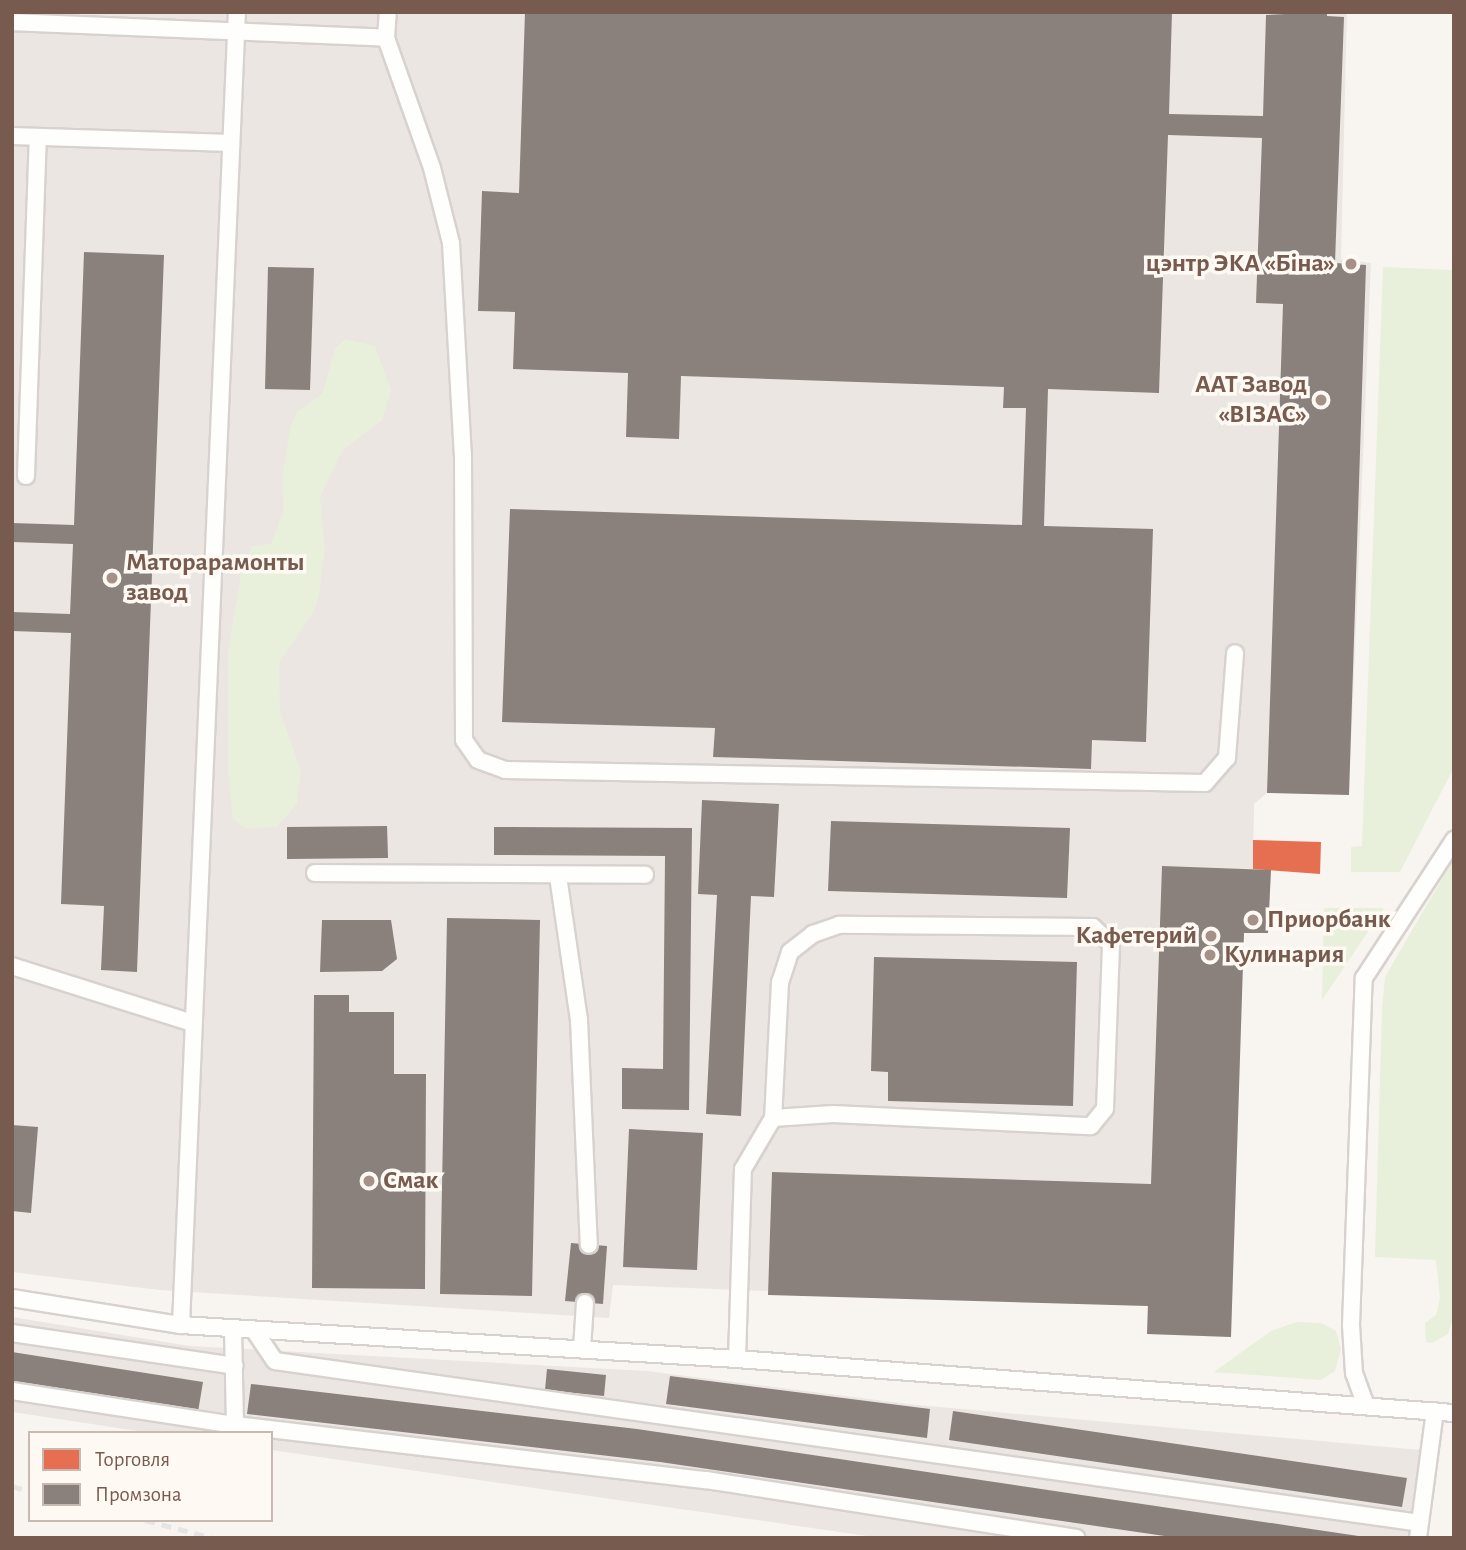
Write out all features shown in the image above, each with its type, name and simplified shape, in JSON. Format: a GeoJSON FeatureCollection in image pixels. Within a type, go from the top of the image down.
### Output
{"type":"FeatureCollection","features":[{"type":"Feature","properties":{"kind":"lane"},"geometry":{"type":"LineString","coordinates":[[181,1325],[237,12]]}},
{"type":"Feature","properties":{"kind":"lane"},"geometry":{"type":"LineString","coordinates":[[388,12],[386,38],[432,169],[451,243],[463,454],[464,740],[478,760],[505,770],[1205,783],[1227,758],[1235,653]]}},
{"type":"Feature","properties":{"kind":"lane"},"geometry":{"type":"LineString","coordinates":[[12,22],[386,38]]}},
{"type":"Feature","properties":{"kind":"lane"},"geometry":{"type":"LineString","coordinates":[[12,136],[231,143]]}},
{"type":"Feature","properties":{"kind":"lane"},"geometry":{"type":"LineString","coordinates":[[26,477],[38,137]]}},
{"type":"Feature","properties":{"kind":"lane"},"geometry":{"type":"LineString","coordinates":[[1366,1406],[1354,1373],[1351,1325],[1364,978],[1454,840]]}},
{"type":"Feature","properties":{"kind":"lane"},"geometry":{"type":"LineString","coordinates":[[315,873],[645,875]]}},
{"type":"Feature","properties":{"kind":"lane"},"geometry":{"type":"LineString","coordinates":[[558,876],[579,1020],[589,1245]]}},
{"type":"Feature","properties":{"kind":"lane"},"geometry":{"type":"LineString","coordinates":[[737,1359],[743,1169],[773,1118],[780,982],[790,952],[813,934],[839,925],[1093,927],[1111,944],[1105,1109],[1091,1126],[833,1114],[773,1118]]}},
{"type":"Feature","properties":{"kind":"lane"},"geometry":{"type":"LineString","coordinates":[[12,966],[193,1023]]}},
{"type":"Feature","properties":{"kind":"lane"},"geometry":{"type":"LineString","coordinates":[[12,1298],[181,1325],[737,1359],[1454,1413]]}},
{"type":"Feature","properties":{"kind":"lane"},"geometry":{"type":"LineString","coordinates":[[582,1349],[585,1303]]}},
{"type":"Feature","properties":{"kind":"lane"},"geometry":{"type":"LineString","coordinates":[[233,1329],[234,1425]]}},
{"type":"Feature","properties":{"kind":"lane"},"geometry":{"type":"LineString","coordinates":[[254,1330],[275,1361],[1419,1530],[1435,1411]]}},
{"type":"Feature","properties":{"kind":"lane"},"geometry":{"type":"LineString","coordinates":[[12,1333],[235,1366]]}},
{"type":"Feature","properties":{"kind":"lane"},"geometry":{"type":"LineString","coordinates":[[12,1391],[234,1425],[706,1479],[1076,1538]]}},
{"type":"Feature","properties":{"kind":"shaded area"},"geometry":{"type":"Polygon","coordinates":[[[12,12],[1347,12],[1341,259],[1371,263],[1349,795],[1267,793],[1254,804],[1253,869],[1271,870],[1268,933],[1244,933],[1231,1337],[1147,1334],[1147,1306],[613,1285],[609,1318],[159,1290],[12,1272],[12,12]]]}},
{"type":"Feature","properties":{"kind":"shaded area"},"geometry":{"type":"Polygon","coordinates":[[[12,1317],[190,1346],[647,1371],[917,1405],[1421,1450],[1411,1538],[881,1538],[273,1450],[273,1431],[138,1431],[12,1412],[12,1317]]]}},
{"type":"Feature","properties":{"kind":"green space"},"geometry":{"type":"Polygon","coordinates":[[[1383,267],[1454,270],[1454,767],[1400,872],[1351,872],[1351,847],[1362,846],[1383,267]]]}},
{"type":"Feature","properties":{"kind":"green space"},"geometry":{"type":"Polygon","coordinates":[[[345,339],[375,346],[391,390],[382,420],[343,450],[320,497],[325,547],[319,596],[314,611],[279,663],[280,711],[301,771],[297,804],[277,827],[246,829],[233,819],[228,772],[228,649],[241,575],[252,546],[271,544],[284,509],[282,475],[291,426],[297,412],[322,394],[335,349],[345,339]]]}},
{"type":"Feature","properties":{"kind":"green space"},"geometry":{"type":"Polygon","coordinates":[[[1454,858],[1454,1314],[1448,1334],[1432,1343],[1426,1342],[1425,1323],[1436,1315],[1440,1298],[1436,1260],[1375,1257],[1382,1009],[1385,977],[1454,858]]]}},
{"type":"Feature","properties":{"kind":"green space"},"geometry":{"type":"Polygon","coordinates":[[[1324,908],[1384,908],[1322,1000],[1324,908]]]}},
{"type":"Feature","properties":{"kind":"green space"},"geometry":{"type":"Polygon","coordinates":[[[1297,1322],[1321,1323],[1336,1331],[1341,1349],[1335,1371],[1321,1380],[1214,1372],[1271,1331],[1297,1322]]]}},
{"type":"Feature","properties":{"kind":"building: Торговля"},"geometry":{"type":"Polygon","coordinates":[[[1253,840],[1321,842],[1320,874],[1253,869],[1253,840]]]}},
{"type":"Feature","properties":{"kind":"building: Промзона","name":"ААТ Завод «ВІЗАС»"},"geometry":{"type":"Polygon","coordinates":[[[525,12],[1172,12],[1169,114],[1263,116],[1266,15],[1327,12],[1327,16],[1344,17],[1335,263],[1366,265],[1349,795],[1267,793],[1283,304],[1256,303],[1262,138],[1168,135],[1159,393],[1048,389],[1044,526],[1153,529],[1146,742],[1092,740],[1091,769],[713,757],[715,728],[502,722],[510,509],[1022,525],[1026,408],[1003,408],[1004,387],[681,376],[679,439],[626,437],[628,373],[513,369],[515,312],[478,311],[482,191],[519,193],[525,12]]]}},
{"type":"Feature","properties":{"kind":"building: Промзона","name":"Маторарамонты завод"},"geometry":{"type":"Polygon","coordinates":[[[84,252],[164,255],[137,972],[101,970],[104,906],[61,904],[71,633],[12,631],[12,612],[70,614],[73,544],[12,542],[12,523],[74,525],[84,252]]]}},
{"type":"Feature","properties":{"kind":"building: Промзона"},"geometry":{"type":"Polygon","coordinates":[[[268,267],[314,268],[310,390],[265,389],[268,267]]]}},
{"type":"Feature","properties":{"kind":"building: Промзона"},"geometry":{"type":"Polygon","coordinates":[[[702,800],[779,804],[774,897],[751,896],[741,1116],[706,1114],[717,895],[698,894],[702,800]]]}},
{"type":"Feature","properties":{"kind":"building: Промзона"},"geometry":{"type":"Polygon","coordinates":[[[831,821],[1070,828],[1067,898],[828,891],[831,821]]]}},
{"type":"Feature","properties":{"kind":"building: Промзона"},"geometry":{"type":"Polygon","coordinates":[[[387,826],[388,858],[287,859],[287,827],[387,826]]]}},
{"type":"Feature","properties":{"kind":"building: Промзона"},"geometry":{"type":"Polygon","coordinates":[[[494,827],[692,828],[689,1110],[622,1109],[622,1068],[663,1069],[665,856],[494,855],[494,827]]]}},
{"type":"Feature","properties":{"kind":"building: Промзона"},"geometry":{"type":"Polygon","coordinates":[[[1162,866],[1271,870],[1268,933],[1244,933],[1231,1337],[1147,1334],[1148,1306],[768,1295],[772,1172],[1151,1184],[1162,866]]]}},
{"type":"Feature","properties":{"kind":"building: Промзона"},"geometry":{"type":"Polygon","coordinates":[[[447,918],[540,920],[532,1296],[440,1294],[447,918]]]}},
{"type":"Feature","properties":{"kind":"building: Промзона"},"geometry":{"type":"Polygon","coordinates":[[[322,920],[391,920],[397,959],[382,971],[320,972],[322,920]]]}},
{"type":"Feature","properties":{"kind":"building: Промзона"},"geometry":{"type":"Polygon","coordinates":[[[874,957],[1077,962],[1073,1106],[888,1101],[888,1072],[871,1071],[874,957]]]}},
{"type":"Feature","properties":{"kind":"building: Промзона","name":"Смак"},"geometry":{"type":"Polygon","coordinates":[[[314,995],[349,995],[349,1012],[394,1012],[394,1074],[426,1074],[425,1289],[312,1288],[314,995]]]}},
{"type":"Feature","properties":{"kind":"building: Промзона"},"geometry":{"type":"Polygon","coordinates":[[[12,1125],[38,1127],[31,1213],[12,1211],[12,1125]]]}},
{"type":"Feature","properties":{"kind":"building: Промзона"},"geometry":{"type":"Polygon","coordinates":[[[629,1129],[703,1133],[697,1270],[623,1267],[629,1129]]]}},
{"type":"Feature","properties":{"kind":"building: Промзона"},"geometry":{"type":"Polygon","coordinates":[[[571,1243],[607,1246],[603,1304],[565,1301],[571,1243]]]}},
{"type":"Feature","properties":{"kind":"building: Промзона"},"geometry":{"type":"Polygon","coordinates":[[[12,1352],[203,1382],[198,1412],[12,1382],[12,1352]]]}},
{"type":"Feature","properties":{"kind":"building: Промзона"},"geometry":{"type":"Polygon","coordinates":[[[547,1369],[606,1375],[604,1396],[545,1390],[547,1369]]]}},
{"type":"Feature","properties":{"kind":"building: Промзона"},"geometry":{"type":"Polygon","coordinates":[[[670,1376],[930,1409],[927,1438],[666,1404],[670,1376]]]}},
{"type":"Feature","properties":{"kind":"building: Промзона"},"geometry":{"type":"Polygon","coordinates":[[[251,1384],[637,1429],[1372,1538],[1178,1538],[660,1462],[247,1414],[251,1384]]]}},
{"type":"Feature","properties":{"kind":"building: Промзона"},"geometry":{"type":"Polygon","coordinates":[[[953,1411],[1407,1478],[1402,1507],[949,1440],[953,1411]]]}},
{"type":"Feature","properties":{"kind":"railway"},"geometry":{"type":"LineString","coordinates":[[12,1486],[28,1490]]}},
{"type":"Feature","properties":{"kind":"railway"},"geometry":{"type":"LineString","coordinates":[[153,1522],[213,1538]]}},
{"type":"Feature","properties":{"kind":"place","name":"цэнтр ЭКА «Біна»"},"geometry":{"type":"Point","coordinates":[1351,264]}},
{"type":"Feature","properties":{"kind":"place","name":"ААТ Завод «ВІЗАС»"},"geometry":{"type":"Point","coordinates":[1321,400]}},
{"type":"Feature","properties":{"kind":"place","name":"Маторарамонты завод"},"geometry":{"type":"Point","coordinates":[112,578]}},
{"type":"Feature","properties":{"kind":"place","name":"Приорбанк"},"geometry":{"type":"Point","coordinates":[1253,920]}},
{"type":"Feature","properties":{"kind":"place","name":"Кафетерий"},"geometry":{"type":"Point","coordinates":[1211,936]}},
{"type":"Feature","properties":{"kind":"place","name":"Кулинария"},"geometry":{"type":"Point","coordinates":[1210,955]}},
{"type":"Feature","properties":{"kind":"place","name":"Смак"},"geometry":{"type":"Point","coordinates":[369,1181]}}]}
